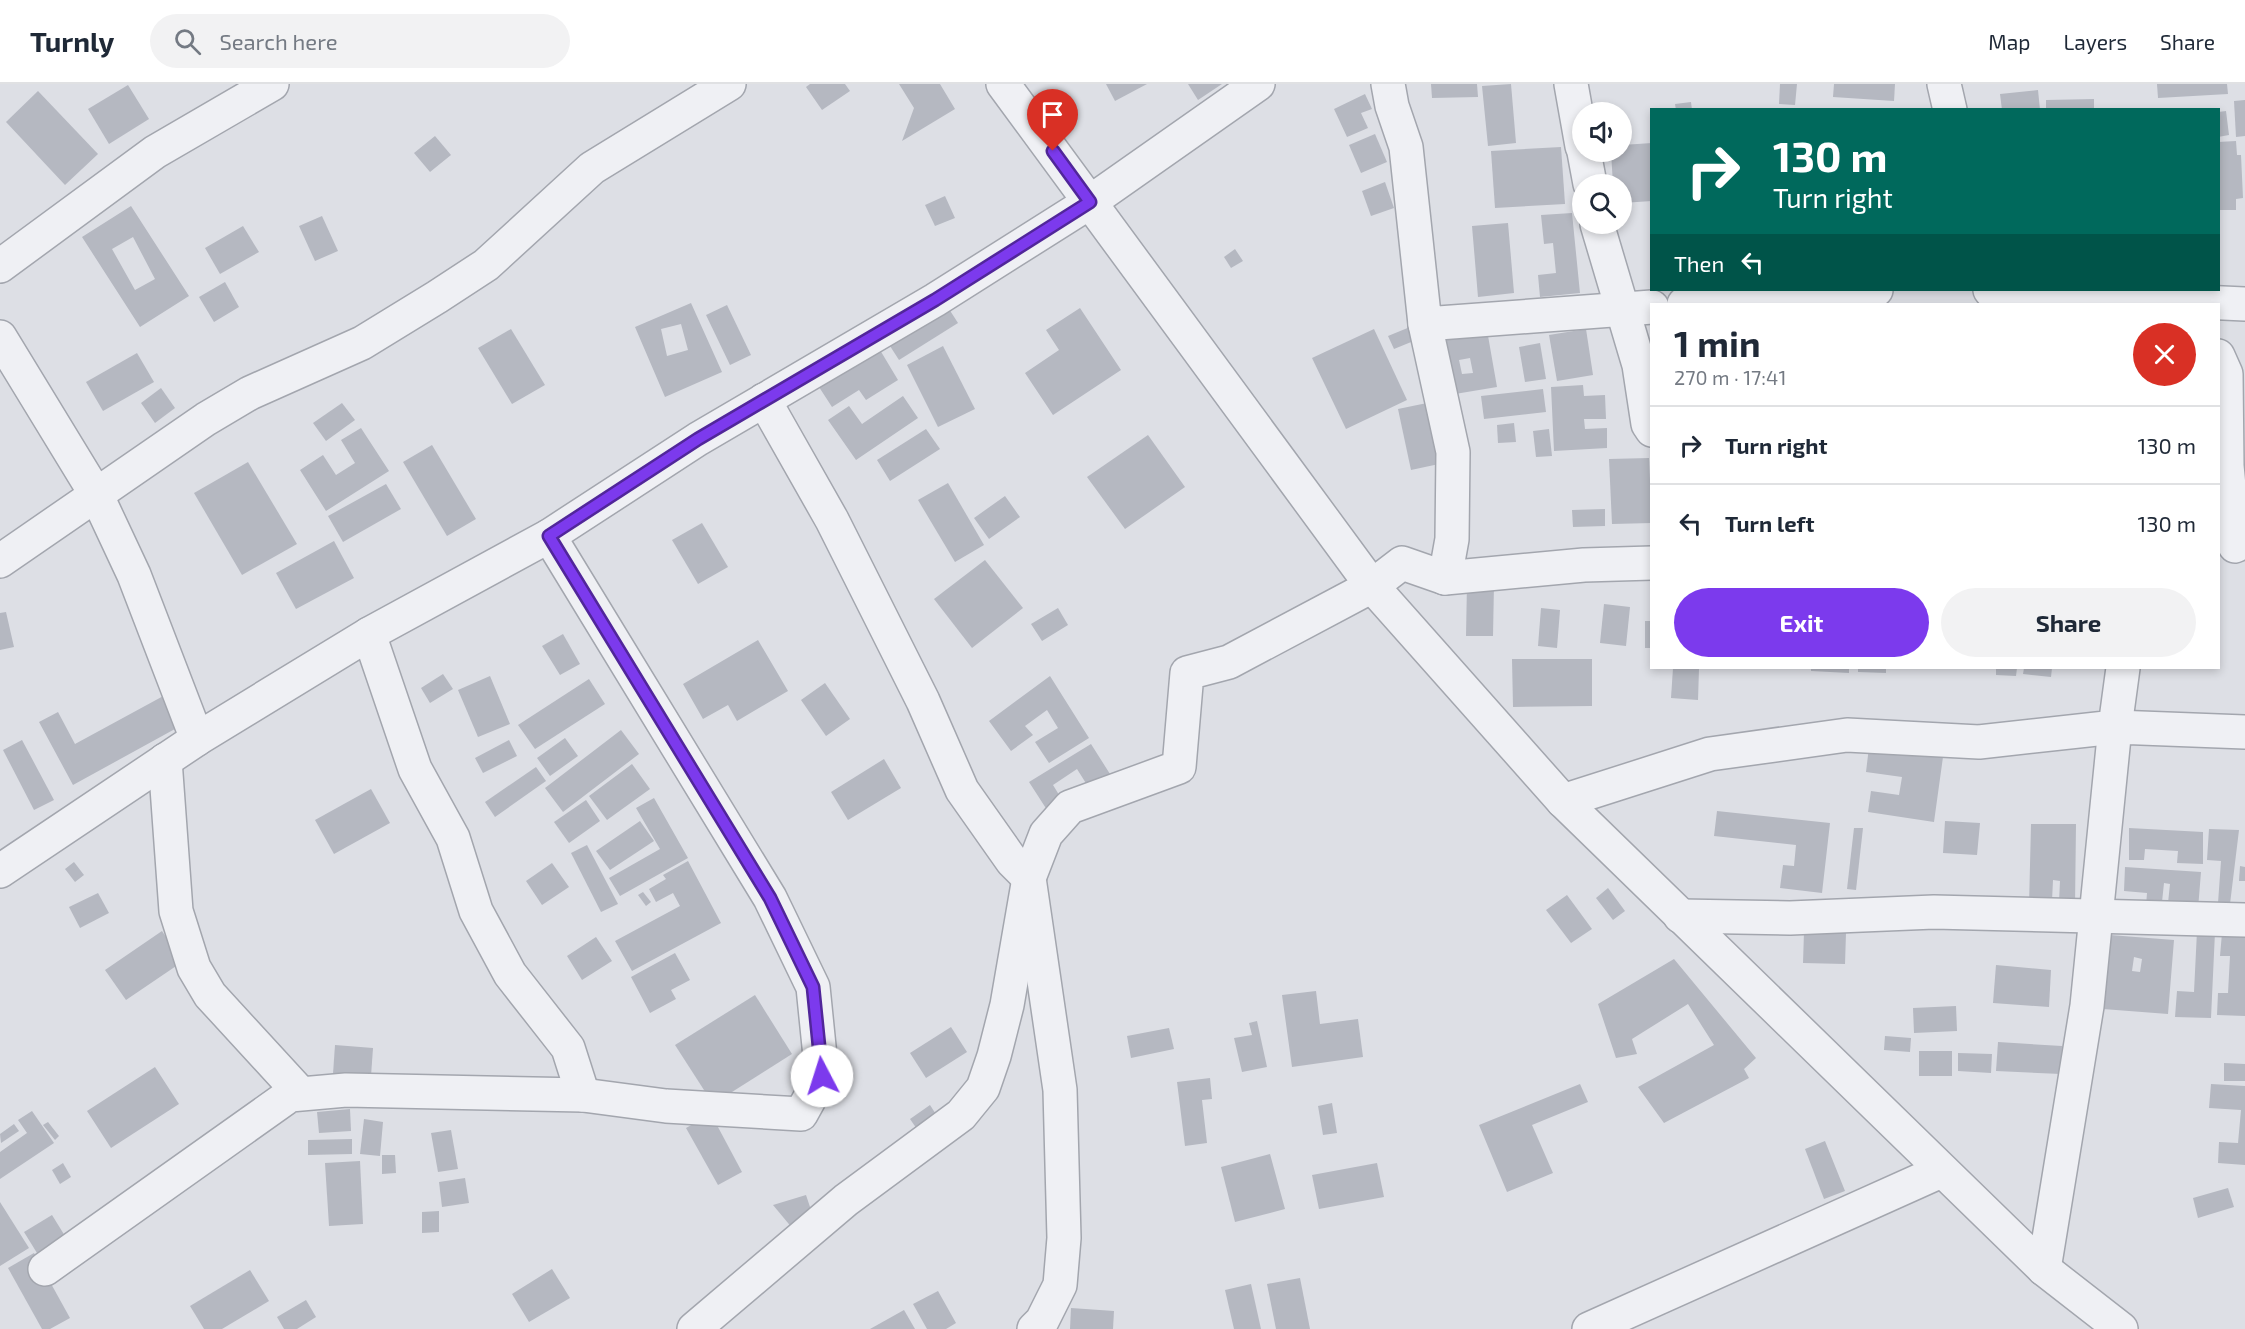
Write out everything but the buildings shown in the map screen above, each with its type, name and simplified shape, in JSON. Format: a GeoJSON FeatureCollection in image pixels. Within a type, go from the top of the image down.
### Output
{"type":"FeatureCollection","features":[{"type":"Feature","properties":{"kind":"street"},"geometry":{"type":"LineString","coordinates":[[0,266],[155,152],[272,84]]}},
{"type":"Feature","properties":{"kind":"street"},"geometry":{"type":"LineString","coordinates":[[0,561],[98,496],[206,419],[241,398],[362,343],[486,265],[592,168],[729,84]]}},
{"type":"Feature","properties":{"kind":"street"},"geometry":{"type":"LineString","coordinates":[[1003,84],[1372,585],[1563,801],[2043,1269],[2121,1329]]}},
{"type":"Feature","properties":{"kind":"street"},"geometry":{"type":"LineString","coordinates":[[0,871],[197,739],[369,634],[549,536],[698,439],[935,300],[1090,202],[1258,84]]}},
{"type":"Feature","properties":{"kind":"street"},"geometry":{"type":"LineString","coordinates":[[1388,84],[1392,106],[1406,147],[1425,324],[1453,452],[1452,539],[1444,579]]}},
{"type":"Feature","properties":{"kind":"street"},"geometry":{"type":"LineString","coordinates":[[1571,84],[1574,102]]}},
{"type":"Feature","properties":{"kind":"street"},"geometry":{"type":"LineString","coordinates":[[1944,84],[1950,108]]}},
{"type":"Feature","properties":{"kind":"street"},"geometry":{"type":"LineString","coordinates":[[1603,234],[1637,308],[1639,365],[1650,426]]}},
{"type":"Feature","properties":{"kind":"street"},"geometry":{"type":"LineString","coordinates":[[1698,303],[1862,291]]}},
{"type":"Feature","properties":{"kind":"street"},"geometry":{"type":"LineString","coordinates":[[1991,291],[2001,303]]}},
{"type":"Feature","properties":{"kind":"street"},"geometry":{"type":"LineString","coordinates":[[2030,291],[2052,295],[2181,303]]}},
{"type":"Feature","properties":{"kind":"street"},"geometry":{"type":"LineString","coordinates":[[2220,304],[2245,304]]}},
{"type":"Feature","properties":{"kind":"street"},"geometry":{"type":"LineString","coordinates":[[1425,324],[1637,308]]}},
{"type":"Feature","properties":{"kind":"street"},"geometry":{"type":"LineString","coordinates":[[0,337],[98,496],[134,575],[197,739]]}},
{"type":"Feature","properties":{"kind":"street"},"geometry":{"type":"LineString","coordinates":[[2220,360],[2226,374],[2227,466],[2233,546]]}},
{"type":"Feature","properties":{"kind":"street"},"geometry":{"type":"LineString","coordinates":[[764,400],[843,541],[923,701],[962,790],[1012,861],[1029,878],[1060,1090],[1064,1238],[1060,1285],[1042,1321],[1034,1329]]}},
{"type":"Feature","properties":{"kind":"street"},"geometry":{"type":"LineString","coordinates":[[45,1269],[290,1095],[346,1090],[583,1095],[656,1105],[801,1114],[822,1076],[813,987],[770,898],[549,536]]}},
{"type":"Feature","properties":{"kind":"street"},"geometry":{"type":"LineString","coordinates":[[694,1329],[846,1200],[961,1114],[983,1088],[1007,1005],[1029,878],[1046,834],[1070,807],[1179,767],[1187,673],[1229,662],[1372,585],[1402,563],[1444,579],[1584,565],[1650,563]]}},
{"type":"Feature","properties":{"kind":"street"},"geometry":{"type":"LineString","coordinates":[[369,634],[416,769],[453,838],[476,911],[510,974],[568,1047],[583,1095]]}},
{"type":"Feature","properties":{"kind":"street"},"geometry":{"type":"LineString","coordinates":[[2043,1269],[2087,1006],[2123,669]]}},
{"type":"Feature","properties":{"kind":"street"},"geometry":{"type":"LineString","coordinates":[[1563,801],[1710,754],[1847,735],[1979,742],[2115,727],[2245,732]]}},
{"type":"Feature","properties":{"kind":"street"},"geometry":{"type":"LineString","coordinates":[[165,760],[176,911],[194,968],[210,995],[300,1093]]}},
{"type":"Feature","properties":{"kind":"street"},"geometry":{"type":"LineString","coordinates":[[1680,916],[1790,918],[1934,912],[2096,918],[2245,920]]}},
{"type":"Feature","properties":{"kind":"street"},"geometry":{"type":"LineString","coordinates":[[1589,1329],[1941,1171]]}},
{"type":"Feature","properties":{"kind":"route"},"geometry":{"type":"LineString","coordinates":[[822,1076],[813,987],[770,898],[549,536],[698,439],[935,300],[1090,202],[1053,151]]}}]}
